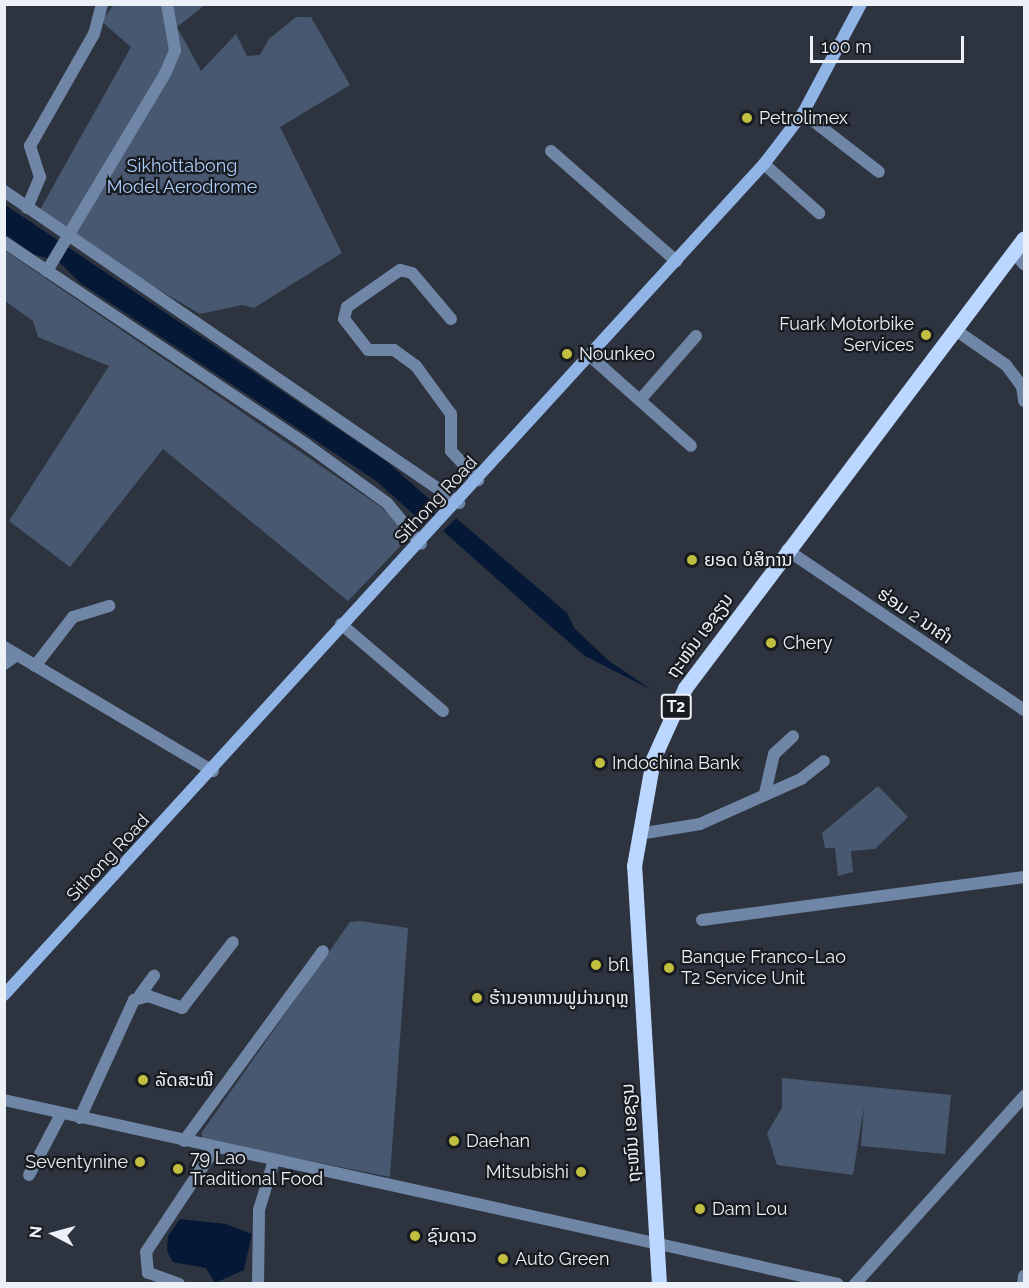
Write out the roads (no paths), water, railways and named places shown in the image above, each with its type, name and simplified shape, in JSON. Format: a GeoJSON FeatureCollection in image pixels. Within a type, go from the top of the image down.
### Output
{"type":"FeatureCollection","features":[{"type":"Feature","properties":{"kind":"main road","name":"Sithong Road"},"geometry":{"type":"LineString","coordinates":[[4,996],[213,771],[341,624],[458,504],[764,164],[803,113],[861,4]]}},
{"type":"Feature","properties":{"kind":"main road","name":"ຖະໜົນ ເອຊຽນ"},"geometry":{"type":"LineString","coordinates":[[658,1284],[659,1244],[638,980],[634,866],[653,759],[685,688],[787,550],[957,330],[1019,258],[1024,238]]}},
{"type":"Feature","properties":{"kind":"street"},"geometry":{"type":"LineString","coordinates":[[27,208],[40,177],[30,146],[94,33],[102,4]]}},
{"type":"Feature","properties":{"kind":"street"},"geometry":{"type":"LineString","coordinates":[[50,267],[165,74],[175,50],[167,4]]}},
{"type":"Feature","properties":{"kind":"street"},"geometry":{"type":"LineString","coordinates":[[803,113],[879,172]]}},
{"type":"Feature","properties":{"kind":"street"},"geometry":{"type":"LineString","coordinates":[[551,151],[676,261]]}},
{"type":"Feature","properties":{"kind":"street"},"geometry":{"type":"LineString","coordinates":[[764,164],[819,213]]}},
{"type":"Feature","properties":{"kind":"street"},"geometry":{"type":"LineString","coordinates":[[4,191],[27,208],[65,243],[458,504]]}},
{"type":"Feature","properties":{"kind":"street"},"geometry":{"type":"LineString","coordinates":[[4,242],[50,267],[387,503],[421,544]]}},
{"type":"Feature","properties":{"kind":"street"},"geometry":{"type":"LineString","coordinates":[[451,319],[412,273],[400,270],[346,307],[344,319],[368,350],[394,350],[416,366],[451,414],[450,451],[478,480]]}},
{"type":"Feature","properties":{"kind":"street"},"geometry":{"type":"LineString","coordinates":[[957,330],[1006,365],[1022,386],[1024,401]]}},
{"type":"Feature","properties":{"kind":"street"},"geometry":{"type":"LineString","coordinates":[[640,400],[696,336]]}},
{"type":"Feature","properties":{"kind":"street"},"geometry":{"type":"LineString","coordinates":[[590,356],[691,446]]}},
{"type":"Feature","properties":{"kind":"street","name":"ຮ່ອມ 2 ນາຄຳ"},"geometry":{"type":"LineString","coordinates":[[787,550],[1024,710]]}},
{"type":"Feature","properties":{"kind":"street"},"geometry":{"type":"LineString","coordinates":[[35,666],[73,617],[109,606]]}},
{"type":"Feature","properties":{"kind":"street"},"geometry":{"type":"LineString","coordinates":[[341,624],[443,711]]}},
{"type":"Feature","properties":{"kind":"street"},"geometry":{"type":"LineString","coordinates":[[4,647],[213,771]]}},
{"type":"Feature","properties":{"kind":"street"},"geometry":{"type":"LineString","coordinates":[[4,664],[16,655]]}},
{"type":"Feature","properties":{"kind":"street"},"geometry":{"type":"LineString","coordinates":[[765,793],[774,754],[793,736]]}},
{"type":"Feature","properties":{"kind":"street"},"geometry":{"type":"LineString","coordinates":[[639,834],[690,828],[801,779],[824,761]]}},
{"type":"Feature","properties":{"kind":"street"},"geometry":{"type":"LineString","coordinates":[[702,920],[1024,877]]}},
{"type":"Feature","properties":{"kind":"street"},"geometry":{"type":"LineString","coordinates":[[140,995],[182,1008],[233,942]]}},
{"type":"Feature","properties":{"kind":"street"},"geometry":{"type":"LineString","coordinates":[[184,1141],[323,951]]}},
{"type":"Feature","properties":{"kind":"street"},"geometry":{"type":"LineString","coordinates":[[80,1119],[140,995],[154,976]]}},
{"type":"Feature","properties":{"kind":"street"},"geometry":{"type":"LineString","coordinates":[[855,1284],[1024,1096]]}},
{"type":"Feature","properties":{"kind":"street"},"geometry":{"type":"LineString","coordinates":[[4,1100],[60,1116],[274,1160],[838,1284]]}},
{"type":"Feature","properties":{"kind":"street"},"geometry":{"type":"LineString","coordinates":[[30,1175],[60,1116]]}},
{"type":"Feature","properties":{"kind":"street"},"geometry":{"type":"LineString","coordinates":[[179,1284],[148,1273],[146,1252],[215,1148]]}},
{"type":"Feature","properties":{"kind":"street"},"geometry":{"type":"LineString","coordinates":[[258,1284],[260,1210],[274,1160]]}},
{"type":"Feature","properties":{"kind":"street"},"geometry":{"type":"LineString","coordinates":[[1023,1284],[1024,1276]]}},
{"type":"Feature","properties":{"kind":"waterway"},"geometry":{"type":"LineString","coordinates":[[425,508],[436,517]]}},
{"type":"Feature","properties":{"kind":"place","name":"Petrolimex"},"geometry":{"type":"Point","coordinates":[747,118]}},
{"type":"Feature","properties":{"kind":"place","name":"Fuark Motorbike Services"},"geometry":{"type":"Point","coordinates":[926,335]}},
{"type":"Feature","properties":{"kind":"place","name":"Nounkeo"},"geometry":{"type":"Point","coordinates":[567,354]}},
{"type":"Feature","properties":{"kind":"place","name":"ຍອດ ບໍສິການ"},"geometry":{"type":"Point","coordinates":[692,560]}},
{"type":"Feature","properties":{"kind":"place","name":"Chery"},"geometry":{"type":"Point","coordinates":[771,643]}},
{"type":"Feature","properties":{"kind":"place","name":"Indochina Bank"},"geometry":{"type":"Point","coordinates":[600,763]}},
{"type":"Feature","properties":{"kind":"place","name":"bfl"},"geometry":{"type":"Point","coordinates":[596,965]}},
{"type":"Feature","properties":{"kind":"place","name":"Banque Franco-Lao T2 Service Unit"},"geometry":{"type":"Point","coordinates":[669,968]}},
{"type":"Feature","properties":{"kind":"place","name":"ຮ້ານອາຫານຟູມ່ານຖຫຼ"},"geometry":{"type":"Point","coordinates":[477,998]}},
{"type":"Feature","properties":{"kind":"place","name":"ລັດສະໝີ"},"geometry":{"type":"Point","coordinates":[143,1080]}},
{"type":"Feature","properties":{"kind":"place","name":"Daehan"},"geometry":{"type":"Point","coordinates":[454,1141]}},
{"type":"Feature","properties":{"kind":"place","name":"Seventynine"},"geometry":{"type":"Point","coordinates":[140,1162]}},
{"type":"Feature","properties":{"kind":"place","name":"79 Lao Traditional Food"},"geometry":{"type":"Point","coordinates":[178,1169]}},
{"type":"Feature","properties":{"kind":"place","name":"Mitsubishi"},"geometry":{"type":"Point","coordinates":[581,1172]}},
{"type":"Feature","properties":{"kind":"place","name":"Dam Lou"},"geometry":{"type":"Point","coordinates":[700,1209]}},
{"type":"Feature","properties":{"kind":"place","name":"ຊົນດາວ"},"geometry":{"type":"Point","coordinates":[415,1236]}},
{"type":"Feature","properties":{"kind":"place","name":"Auto Green"},"geometry":{"type":"Point","coordinates":[503,1259]}},
{"type":"Feature","properties":{"kind":"park label","name":"Sikhottabong Model Aerodrome"},"geometry":{"type":"Point","coordinates":[182,177]}}]}
